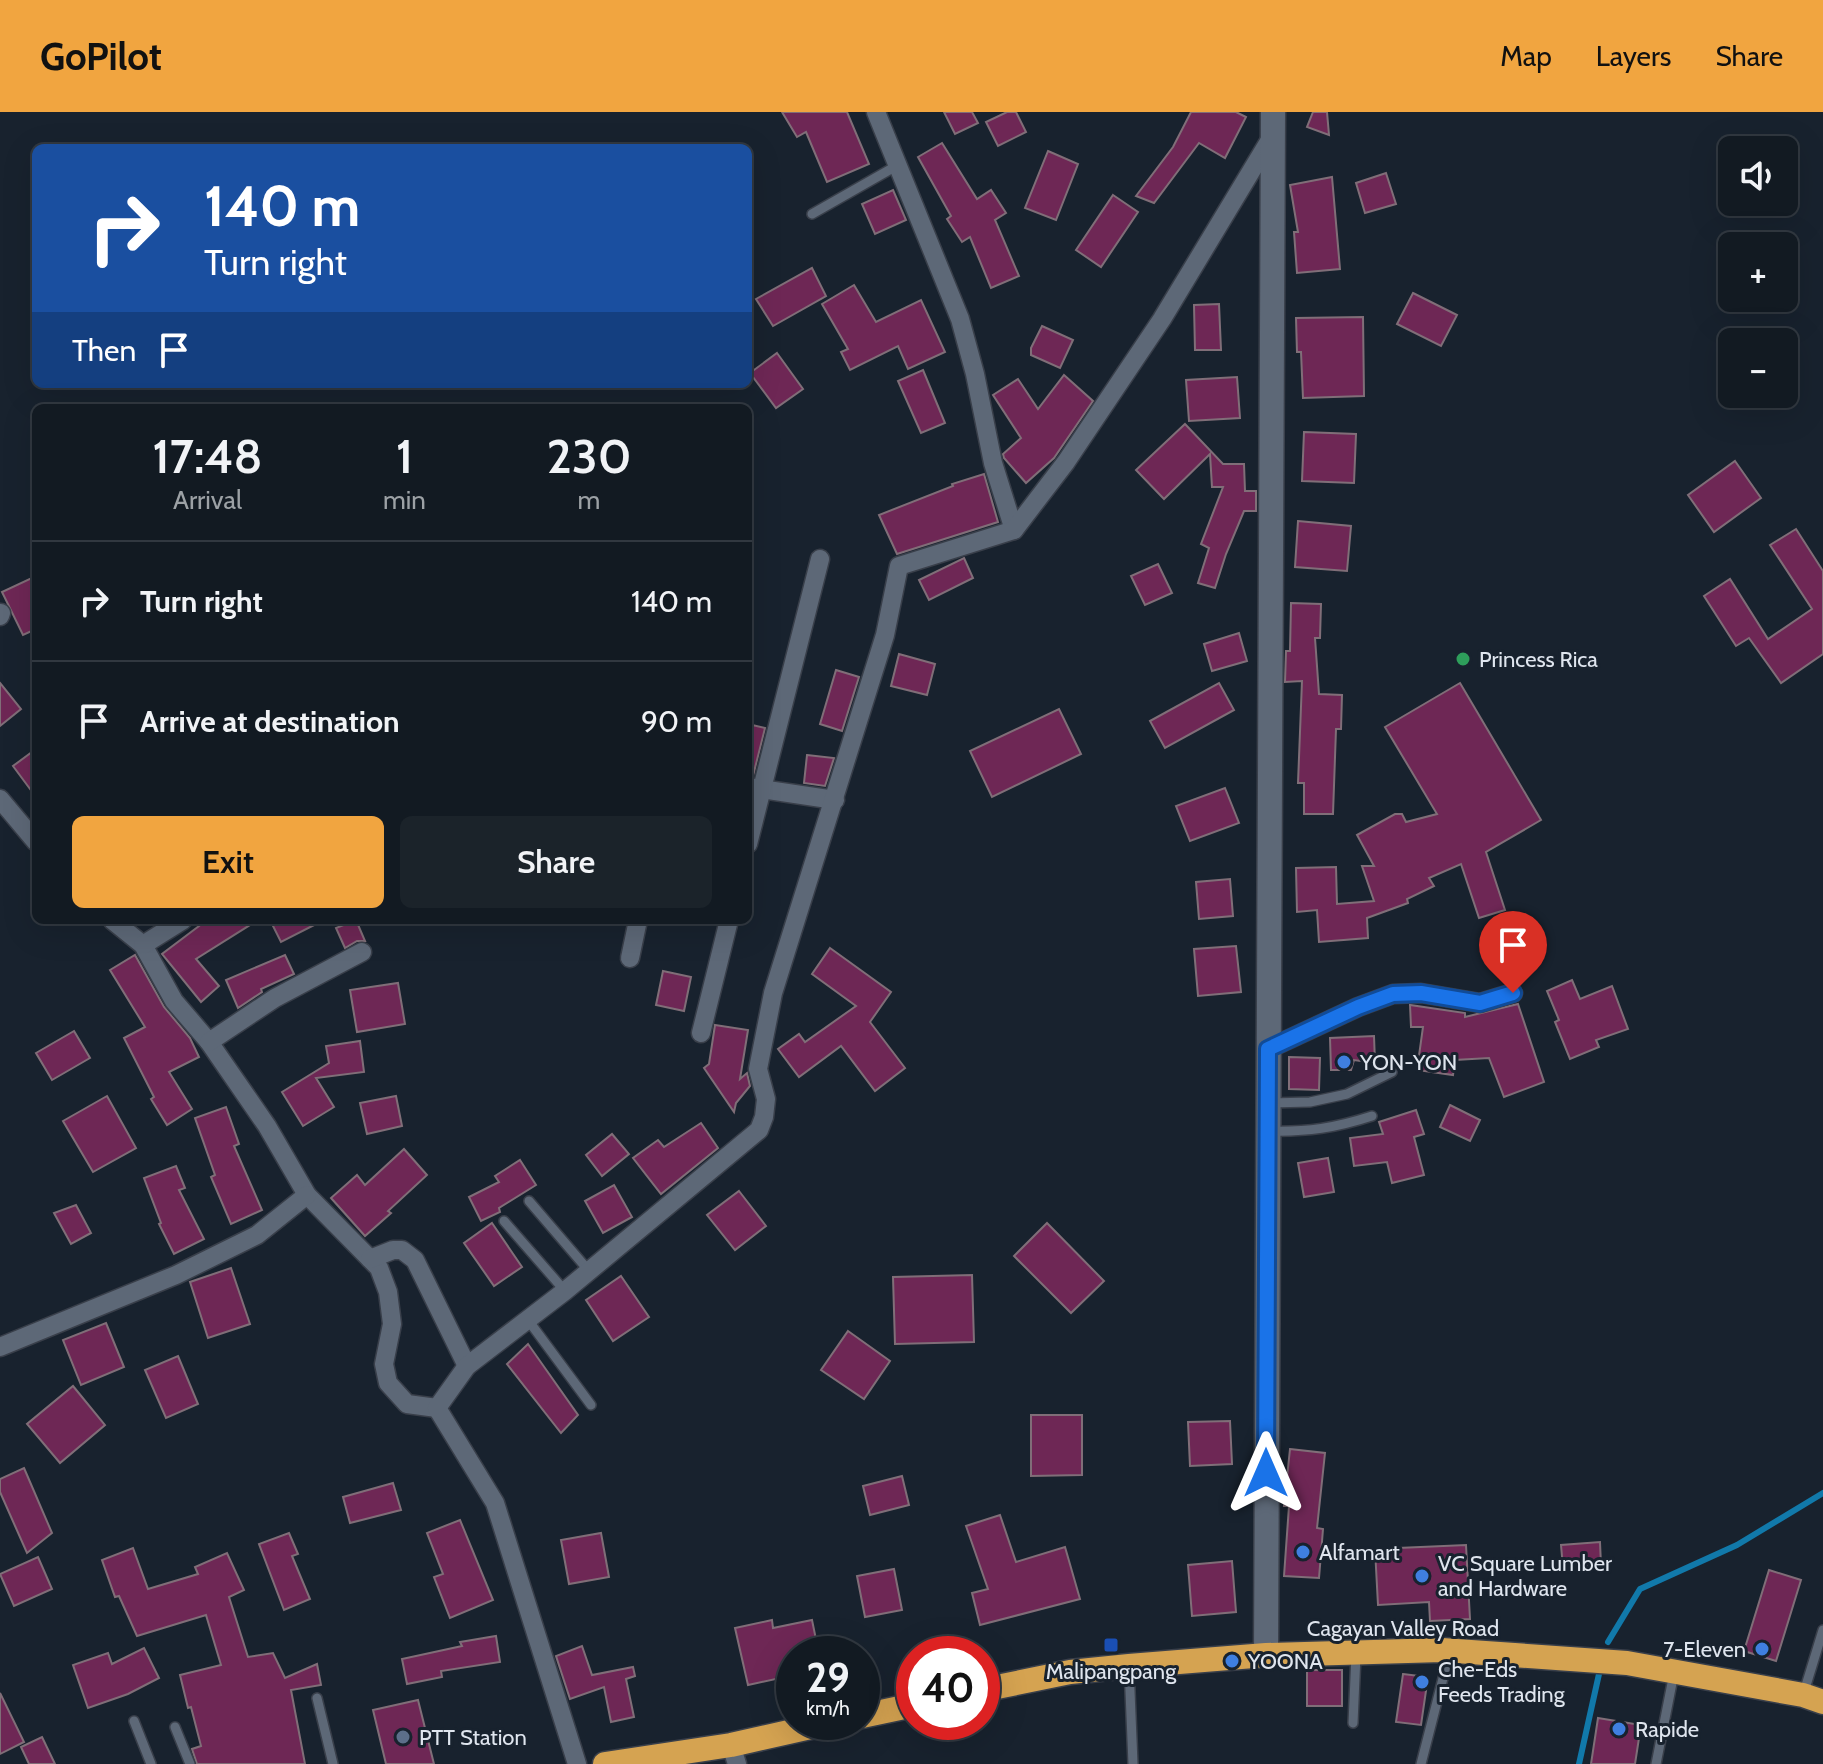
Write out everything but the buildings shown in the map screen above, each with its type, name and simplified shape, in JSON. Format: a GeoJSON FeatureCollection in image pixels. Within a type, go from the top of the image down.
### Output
{"type":"FeatureCollection","features":[{"type":"Feature","properties":{"kind":"highway","name":"Cagayan Valley Road"},"geometry":{"type":"LineString","coordinates":[[1000,1686],[1070,1672],[1129,1666],[1266,1655],[1450,1650],[1559,1656],[1675,1671],[1813,1699]]}},
{"type":"Feature","properties":{"kind":"highway"},"geometry":{"type":"LineString","coordinates":[[605,1764],[734,1754],[777,1740]]}},
{"type":"Feature","properties":{"kind":"street"},"geometry":{"type":"LineString","coordinates":[[876,112],[960,319],[993,463],[1014,530]]}},
{"type":"Feature","properties":{"kind":"street"},"geometry":{"type":"LineString","coordinates":[[437,1408],[467,1366],[565,1291],[759,1130],[766,1099],[758,1069],[773,993],[885,635],[899,566],[1014,530],[1066,462],[1162,319],[1273,124]]}},
{"type":"Feature","properties":{"kind":"street"},"geometry":{"type":"LineString","coordinates":[[1266,1655],[1273,124]]}},
{"type":"Feature","properties":{"kind":"street"},"geometry":{"type":"LineString","coordinates":[[752,813],[755,789],[820,559]]}},
{"type":"Feature","properties":{"kind":"street"},"geometry":{"type":"LineString","coordinates":[[755,789],[835,800]]}},
{"type":"Feature","properties":{"kind":"street"},"geometry":{"type":"LineString","coordinates":[[0,799],[32,837]]}},
{"type":"Feature","properties":{"kind":"street"},"geometry":{"type":"LineString","coordinates":[[117,924],[143,945],[174,1001],[209,1042],[267,1126],[307,1195],[379,1268],[388,1292],[392,1324],[384,1364],[388,1383],[407,1404],[437,1408]]}},
{"type":"Feature","properties":{"kind":"street"},"geometry":{"type":"LineString","coordinates":[[143,945],[177,924]]}},
{"type":"Feature","properties":{"kind":"street"},"geometry":{"type":"LineString","coordinates":[[630,958],[637,924]]}},
{"type":"Feature","properties":{"kind":"street"},"geometry":{"type":"LineString","coordinates":[[701,1033],[728,924]]}},
{"type":"Feature","properties":{"kind":"street"},"geometry":{"type":"LineString","coordinates":[[209,1042],[275,998],[362,952]]}},
{"type":"Feature","properties":{"kind":"street"},"geometry":{"type":"LineString","coordinates":[[1268,1049],[1393,994],[1421,993],[1480,1003],[1513,993]]}},
{"type":"Feature","properties":{"kind":"street"},"geometry":{"type":"LineString","coordinates":[[0,1347],[176,1275],[257,1235],[307,1195]]}},
{"type":"Feature","properties":{"kind":"street"},"geometry":{"type":"LineString","coordinates":[[370,1259],[393,1250],[402,1250],[415,1260],[467,1366]]}},
{"type":"Feature","properties":{"kind":"street"},"geometry":{"type":"LineString","coordinates":[[437,1408],[495,1503],[577,1764]]}},
{"type":"Feature","properties":{"kind":"lane"},"geometry":{"type":"LineString","coordinates":[[812,214],[898,165]]}},
{"type":"Feature","properties":{"kind":"lane"},"geometry":{"type":"LineString","coordinates":[[1268,1103],[1310,1102],[1347,1094],[1392,1072]]}},
{"type":"Feature","properties":{"kind":"lane"},"geometry":{"type":"LineString","coordinates":[[1268,1131],[1306,1132],[1336,1128],[1372,1116]]}},
{"type":"Feature","properties":{"kind":"lane"},"geometry":{"type":"LineString","coordinates":[[529,1201],[589,1271]]}},
{"type":"Feature","properties":{"kind":"lane"},"geometry":{"type":"LineString","coordinates":[[504,1221],[565,1291]]}},
{"type":"Feature","properties":{"kind":"lane"},"geometry":{"type":"LineString","coordinates":[[528,1320],[591,1405]]}},
{"type":"Feature","properties":{"kind":"lane"},"geometry":{"type":"LineString","coordinates":[[1813,1699],[1823,1630]]}},
{"type":"Feature","properties":{"kind":"lane"},"geometry":{"type":"LineString","coordinates":[[1421,1764],[1450,1650]]}},
{"type":"Feature","properties":{"kind":"lane"},"geometry":{"type":"LineString","coordinates":[[1353,1723],[1356,1652]]}},
{"type":"Feature","properties":{"kind":"lane"},"geometry":{"type":"LineString","coordinates":[[1129,1666],[1133,1764]]}},
{"type":"Feature","properties":{"kind":"lane"},"geometry":{"type":"LineString","coordinates":[[1656,1764],[1675,1671]]}},
{"type":"Feature","properties":{"kind":"lane"},"geometry":{"type":"LineString","coordinates":[[317,1698],[333,1764]]}},
{"type":"Feature","properties":{"kind":"lane"},"geometry":{"type":"LineString","coordinates":[[134,1721],[151,1764]]}},
{"type":"Feature","properties":{"kind":"lane"},"geometry":{"type":"LineString","coordinates":[[175,1727],[190,1764]]}},
{"type":"Feature","properties":{"kind":"waterway"},"geometry":{"type":"LineString","coordinates":[[1608,1642],[1640,1589],[1737,1545],[1823,1493]]}},
{"type":"Feature","properties":{"kind":"waterway"},"geometry":{"type":"LineString","coordinates":[[1579,1764],[1599,1674]]}},
{"type":"Feature","properties":{"kind":"place","name":"Princess Rica"},"geometry":{"type":"Point","coordinates":[1463,659]}},
{"type":"Feature","properties":{"kind":"place","name":"YON-YON"},"geometry":{"type":"Point","coordinates":[1344,1062]}},
{"type":"Feature","properties":{"kind":"place","name":"Alfamart"},"geometry":{"type":"Point","coordinates":[1303,1552]}},
{"type":"Feature","properties":{"kind":"place","name":"VC Square Lumber and Hardware"},"geometry":{"type":"Point","coordinates":[1422,1576]}},
{"type":"Feature","properties":{"kind":"place","name":"Malipangpang"},"geometry":{"type":"Point","coordinates":[1111,1645]}},
{"type":"Feature","properties":{"kind":"place","name":"7-Eleven"},"geometry":{"type":"Point","coordinates":[1762,1649]}},
{"type":"Feature","properties":{"kind":"place","name":"YOONA"},"geometry":{"type":"Point","coordinates":[1232,1661]}},
{"type":"Feature","properties":{"kind":"place","name":"Che-Eds Feeds Trading"},"geometry":{"type":"Point","coordinates":[1422,1682]}},
{"type":"Feature","properties":{"kind":"place","name":"Rapide"},"geometry":{"type":"Point","coordinates":[1619,1729]}},
{"type":"Feature","properties":{"kind":"place","name":"PTT Station"},"geometry":{"type":"Point","coordinates":[403,1737]}},
{"type":"Feature","properties":{"kind":"route"},"geometry":{"type":"LineString","coordinates":[[1266,1473],[1268,1049],[1393,994],[1421,993],[1480,1003],[1513,993]]}}]}
